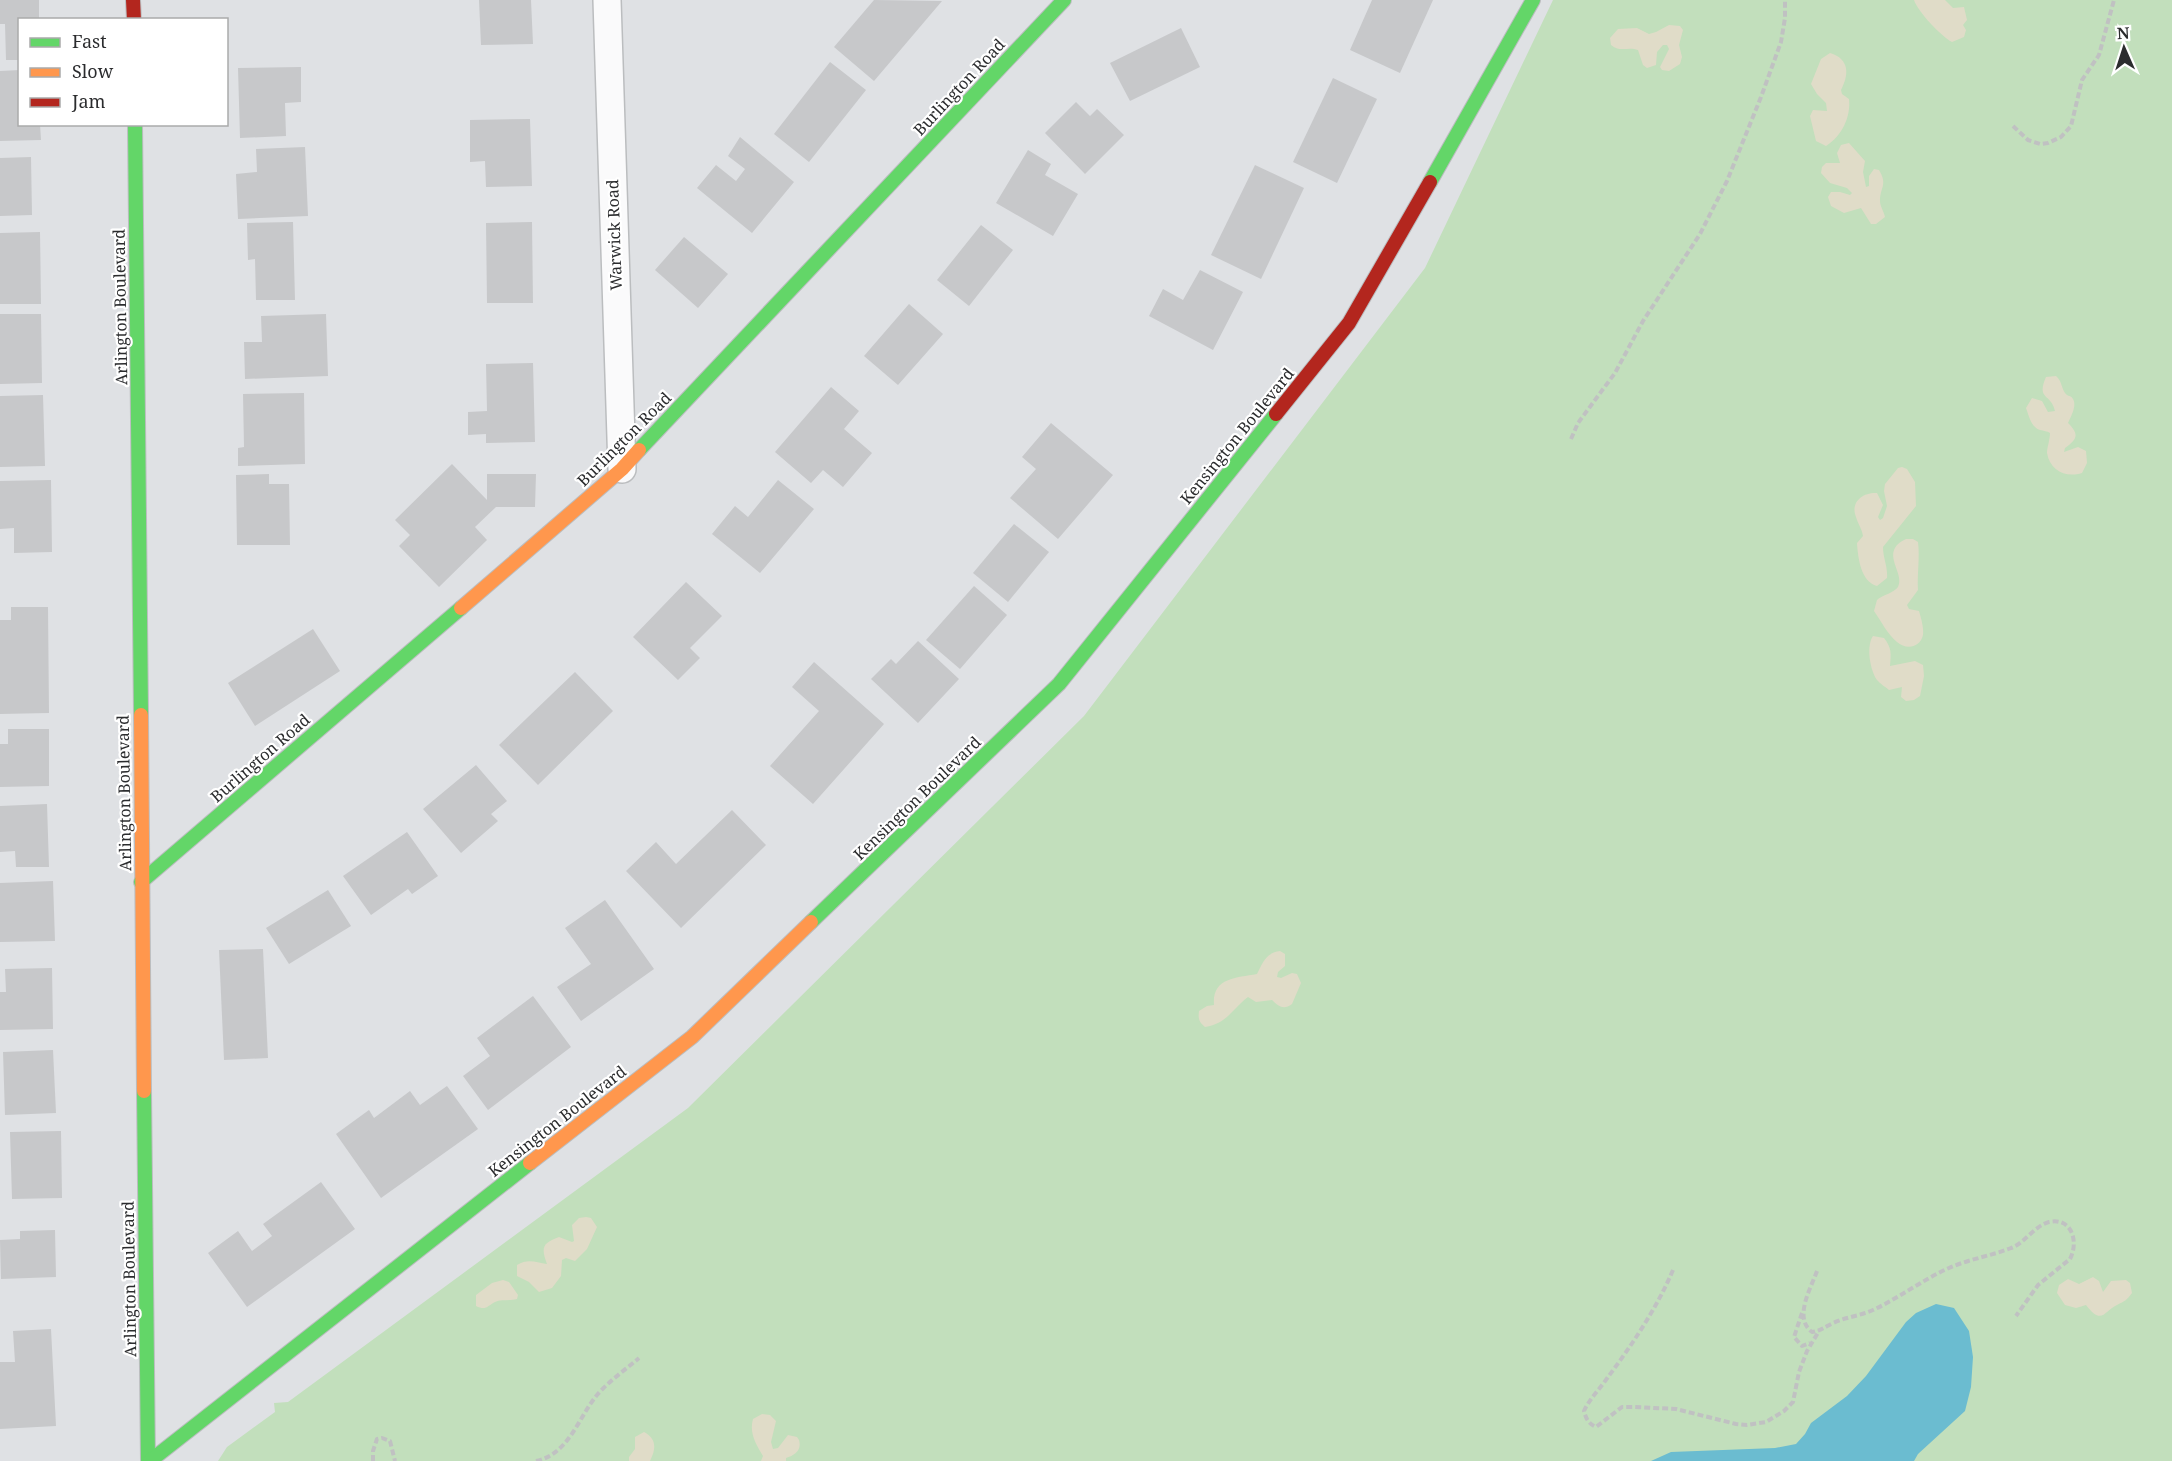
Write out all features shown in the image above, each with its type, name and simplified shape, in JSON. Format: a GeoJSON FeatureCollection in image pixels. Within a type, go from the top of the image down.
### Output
{"type":"FeatureCollection","features":[{"type":"Feature","properties":{"kind":"street"},"geometry":{"type":"LineString","coordinates":[[134,0],[134,18]]}},
{"type":"Feature","properties":{"kind":"street","name":"Warwick Road"},"geometry":{"type":"LineString","coordinates":[[607,0],[622,469]]}},
{"type":"Feature","properties":{"kind":"street","name":"Burlington Road"},"geometry":{"type":"LineString","coordinates":[[141,882],[622,469],[1064,0]]}},
{"type":"Feature","properties":{"kind":"street","name":"Kensington Boulevard"},"geometry":{"type":"LineString","coordinates":[[149,1461],[692,1037],[1059,684],[1349,323],[1533,0]]}},
{"type":"Feature","properties":{"kind":"street","name":"Arlington Boulevard"},"geometry":{"type":"LineString","coordinates":[[135,126],[141,882],[149,1461]]}},
{"type":"Feature","properties":{"kind":"path"},"geometry":{"type":"LineString","coordinates":[[1571,439],[1578,423],[1615,373],[1643,321],[1700,234],[1727,181],[1781,42],[1785,0]]}},
{"type":"Feature","properties":{"kind":"path"},"geometry":{"type":"LineString","coordinates":[[2013,126],[2028,140],[2040,144],[2061,137],[2071,126],[2082,80],[2099,55],[2114,0]]}},
{"type":"Feature","properties":{"kind":"path"},"geometry":{"type":"LineString","coordinates":[[1803,1312],[1807,1328],[1812,1332],[1819,1331],[1834,1323],[1872,1310],[1950,1267],[2013,1248],[2051,1221],[2064,1224],[2069,1227],[2074,1237],[2073,1253],[2070,1259],[2038,1285],[2016,1316]]}},
{"type":"Feature","properties":{"kind":"path"},"geometry":{"type":"LineString","coordinates":[[1674,1270],[1666,1288],[1629,1347],[1588,1403],[1584,1411],[1591,1425],[1596,1427],[1622,1407],[1676,1409],[1736,1424],[1766,1422],[1784,1411],[1792,1402],[1799,1372],[1807,1351],[1819,1331]]}},
{"type":"Feature","properties":{"kind":"path"},"geometry":{"type":"LineString","coordinates":[[1817,1271],[1794,1337],[1802,1346],[1807,1346],[1819,1331]]}},
{"type":"Feature","properties":{"kind":"path"},"geometry":{"type":"LineString","coordinates":[[536,1461],[557,1451],[569,1439],[597,1395],[639,1358]]}},
{"type":"Feature","properties":{"kind":"path"},"geometry":{"type":"LineString","coordinates":[[373,1461],[377,1439],[382,1438],[390,1441],[395,1461]]}},
{"type":"Feature","properties":{"kind":"green space"},"geometry":{"type":"Polygon","coordinates":[[[1553,0],[2172,0],[2172,1461],[218,1461],[227,1447],[275,1412],[274,1403],[288,1402],[688,1108],[1084,716],[1425,268],[1553,0]]]}},
{"type":"Feature","properties":{"kind":"sand"},"geometry":{"type":"Polygon","coordinates":[[[1914,0],[1945,0],[1953,8],[1964,7],[1967,20],[1963,25],[1966,30],[1964,37],[1952,42],[1947,39],[1925,17],[1914,0]]]}},
{"type":"Feature","properties":{"kind":"sand"},"geometry":{"type":"Polygon","coordinates":[[[1669,25],[1680,26],[1683,30],[1679,45],[1682,57],[1680,64],[1669,71],[1662,70],[1660,67],[1669,49],[1667,45],[1663,45],[1657,52],[1656,65],[1647,68],[1643,65],[1638,50],[1618,49],[1611,45],[1610,38],[1618,29],[1637,28],[1649,34],[1669,25]]]}},
{"type":"Feature","properties":{"kind":"sand"},"geometry":{"type":"Polygon","coordinates":[[[1830,53],[1841,59],[1846,68],[1841,90],[1842,94],[1849,99],[1849,106],[1844,126],[1837,137],[1826,146],[1816,141],[1810,116],[1813,110],[1827,111],[1826,103],[1811,84],[1821,59],[1830,53]]]}},
{"type":"Feature","properties":{"kind":"sand"},"geometry":{"type":"Polygon","coordinates":[[[1849,143],[1865,161],[1863,172],[1866,187],[1869,186],[1869,176],[1874,169],[1879,170],[1882,175],[1880,201],[1885,217],[1876,224],[1871,224],[1861,208],[1844,213],[1831,206],[1828,197],[1831,192],[1850,195],[1852,193],[1847,188],[1830,183],[1821,173],[1826,163],[1840,163],[1837,153],[1841,145],[1849,143]]]}},
{"type":"Feature","properties":{"kind":"sand"},"geometry":{"type":"Polygon","coordinates":[[[2056,376],[2065,393],[2074,402],[2068,423],[2076,436],[2064,452],[2078,447],[2086,451],[2087,463],[2082,473],[2070,475],[2055,469],[2047,453],[2050,433],[2034,426],[2026,408],[2032,398],[2042,401],[2048,412],[2055,411],[2043,393],[2043,384],[2046,377],[2056,376]]]}},
{"type":"Feature","properties":{"kind":"sand"},"geometry":{"type":"Polygon","coordinates":[[[1898,468],[1907,469],[1915,482],[1916,506],[1883,547],[1887,578],[1877,586],[1867,580],[1860,562],[1857,543],[1863,536],[1855,507],[1863,496],[1877,493],[1883,505],[1878,517],[1880,520],[1883,518],[1887,506],[1885,484],[1898,468]]]}},
{"type":"Feature","properties":{"kind":"sand"},"geometry":{"type":"Polygon","coordinates":[[[1906,539],[1918,542],[1918,590],[1907,605],[1909,609],[1919,611],[1923,632],[1919,643],[1908,647],[1894,639],[1874,611],[1877,600],[1898,587],[1899,575],[1894,563],[1894,550],[1906,539]]]}},
{"type":"Feature","properties":{"kind":"sand"},"geometry":{"type":"Polygon","coordinates":[[[1873,636],[1884,638],[1887,642],[1890,651],[1890,666],[1915,661],[1923,665],[1924,676],[1920,696],[1906,701],[1901,697],[1902,687],[1889,690],[1877,680],[1870,658],[1873,636]]]}},
{"type":"Feature","properties":{"kind":"sand"},"geometry":{"type":"Polygon","coordinates":[[[1280,951],[1285,954],[1285,966],[1278,972],[1277,977],[1297,974],[1301,983],[1292,1004],[1282,1007],[1272,1000],[1256,1002],[1248,997],[1219,1022],[1205,1027],[1203,1025],[1199,1020],[1199,1011],[1214,1005],[1214,996],[1221,984],[1233,978],[1257,974],[1268,956],[1280,951]]]}},
{"type":"Feature","properties":{"kind":"sand"},"geometry":{"type":"Polygon","coordinates":[[[579,1218],[591,1218],[597,1227],[587,1249],[575,1261],[566,1258],[562,1260],[561,1276],[552,1288],[539,1292],[529,1282],[517,1276],[517,1265],[521,1263],[529,1261],[547,1264],[544,1247],[549,1242],[559,1237],[574,1241],[572,1225],[579,1218]]]}},
{"type":"Feature","properties":{"kind":"sand"},"geometry":{"type":"Polygon","coordinates":[[[2093,1277],[2099,1281],[2103,1292],[2111,1281],[2126,1280],[2130,1283],[2132,1293],[2126,1300],[2099,1316],[2086,1305],[2076,1308],[2065,1305],[2057,1293],[2059,1285],[2068,1279],[2079,1284],[2093,1277]]]}},
{"type":"Feature","properties":{"kind":"sand"},"geometry":{"type":"Polygon","coordinates":[[[503,1280],[509,1282],[518,1295],[517,1299],[497,1301],[484,1308],[476,1306],[476,1295],[492,1283],[503,1280]]]}},
{"type":"Feature","properties":{"kind":"sand"},"geometry":{"type":"Polygon","coordinates":[[[762,1414],[770,1415],[776,1421],[771,1442],[773,1449],[778,1448],[788,1435],[797,1437],[799,1440],[799,1449],[795,1454],[786,1458],[786,1461],[761,1461],[763,1456],[754,1438],[752,1424],[753,1419],[762,1414]]]}},
{"type":"Feature","properties":{"kind":"sand"},"geometry":{"type":"Polygon","coordinates":[[[644,1432],[651,1438],[654,1445],[650,1461],[629,1461],[635,1449],[635,1437],[644,1432]]]}},
{"type":"Feature","properties":{"kind":"water"},"geometry":{"type":"Polygon","coordinates":[[[1936,1304],[1954,1308],[1969,1331],[1973,1357],[1971,1387],[1965,1411],[1918,1454],[1914,1461],[1651,1461],[1671,1452],[1775,1448],[1796,1444],[1811,1423],[1847,1396],[1866,1376],[1906,1322],[1916,1313],[1936,1304]]]}},
{"type":"Feature","properties":{"kind":"building"},"geometry":{"type":"Polygon","coordinates":[[[0,0],[39,0],[39,18],[18,18],[18,60],[6,60],[5,24],[0,24],[0,0]]]}},
{"type":"Feature","properties":{"kind":"building"},"geometry":{"type":"Polygon","coordinates":[[[479,0],[531,0],[533,44],[481,45],[479,0]]]}},
{"type":"Feature","properties":{"kind":"building"},"geometry":{"type":"Polygon","coordinates":[[[874,0],[942,1],[874,81],[834,47],[874,0]]]}},
{"type":"Feature","properties":{"kind":"building"},"geometry":{"type":"Polygon","coordinates":[[[1372,0],[1433,0],[1400,73],[1350,50],[1372,0]]]}},
{"type":"Feature","properties":{"kind":"building"},"geometry":{"type":"Polygon","coordinates":[[[1181,28],[1200,67],[1130,101],[1110,63],[1181,28]]]}},
{"type":"Feature","properties":{"kind":"building"},"geometry":{"type":"Polygon","coordinates":[[[830,62],[866,90],[809,162],[774,134],[830,62]]]}},
{"type":"Feature","properties":{"kind":"building"},"geometry":{"type":"Polygon","coordinates":[[[301,67],[301,102],[285,103],[286,136],[240,138],[238,68],[301,67]]]}},
{"type":"Feature","properties":{"kind":"building"},"geometry":{"type":"Polygon","coordinates":[[[18,70],[18,126],[40,126],[41,140],[0,141],[0,71],[18,70]]]}},
{"type":"Feature","properties":{"kind":"building"},"geometry":{"type":"Polygon","coordinates":[[[1333,78],[1377,99],[1337,183],[1293,162],[1333,78]]]}},
{"type":"Feature","properties":{"kind":"building"},"geometry":{"type":"Polygon","coordinates":[[[1076,102],[1090,116],[1097,109],[1124,135],[1085,174],[1045,133],[1076,102]]]}},
{"type":"Feature","properties":{"kind":"building"},"geometry":{"type":"Polygon","coordinates":[[[530,119],[532,186],[486,187],[485,161],[470,162],[470,120],[530,119]]]}},
{"type":"Feature","properties":{"kind":"building"},"geometry":{"type":"Polygon","coordinates":[[[740,137],[794,182],[752,233],[697,188],[716,165],[736,181],[745,169],[728,156],[740,137]]]}},
{"type":"Feature","properties":{"kind":"building"},"geometry":{"type":"Polygon","coordinates":[[[305,147],[308,216],[238,219],[236,174],[257,172],[256,149],[305,147]]]}},
{"type":"Feature","properties":{"kind":"building"},"geometry":{"type":"Polygon","coordinates":[[[1028,150],[1051,164],[1045,175],[1078,194],[1053,236],[996,203],[1028,150]]]}},
{"type":"Feature","properties":{"kind":"building"},"geometry":{"type":"Polygon","coordinates":[[[31,157],[32,215],[0,216],[0,158],[31,157]]]}},
{"type":"Feature","properties":{"kind":"building"},"geometry":{"type":"Polygon","coordinates":[[[1255,165],[1304,188],[1261,279],[1211,255],[1255,165]]]}},
{"type":"Feature","properties":{"kind":"building"},"geometry":{"type":"Polygon","coordinates":[[[293,222],[295,300],[256,300],[255,259],[248,260],[247,223],[293,222]]]}},
{"type":"Feature","properties":{"kind":"building"},"geometry":{"type":"Polygon","coordinates":[[[532,222],[533,303],[487,303],[486,223],[532,222]]]}},
{"type":"Feature","properties":{"kind":"building"},"geometry":{"type":"Polygon","coordinates":[[[981,225],[1013,250],[969,306],[937,280],[981,225]]]}},
{"type":"Feature","properties":{"kind":"building"},"geometry":{"type":"Polygon","coordinates":[[[40,232],[41,304],[0,304],[0,233],[40,232]]]}},
{"type":"Feature","properties":{"kind":"building"},"geometry":{"type":"Polygon","coordinates":[[[684,237],[728,274],[698,308],[655,270],[684,237]]]}},
{"type":"Feature","properties":{"kind":"building"},"geometry":{"type":"Polygon","coordinates":[[[1200,270],[1243,292],[1213,350],[1149,316],[1163,289],[1183,300],[1200,270]]]}},
{"type":"Feature","properties":{"kind":"building"},"geometry":{"type":"Polygon","coordinates":[[[909,304],[943,334],[898,385],[864,356],[909,304]]]}},
{"type":"Feature","properties":{"kind":"building"},"geometry":{"type":"Polygon","coordinates":[[[0,314],[41,314],[42,383],[0,384],[0,314]]]}},
{"type":"Feature","properties":{"kind":"building"},"geometry":{"type":"Polygon","coordinates":[[[326,314],[328,376],[245,379],[244,342],[262,342],[261,316],[326,314]]]}},
{"type":"Feature","properties":{"kind":"building"},"geometry":{"type":"Polygon","coordinates":[[[533,363],[535,442],[486,443],[486,434],[468,435],[468,412],[487,411],[486,364],[533,363]]]}},
{"type":"Feature","properties":{"kind":"building"},"geometry":{"type":"Polygon","coordinates":[[[831,387],[859,411],[844,429],[872,453],[843,487],[823,470],[811,483],[775,452],[831,387]]]}},
{"type":"Feature","properties":{"kind":"building"},"geometry":{"type":"Polygon","coordinates":[[[304,393],[305,464],[238,466],[238,448],[244,447],[243,394],[304,393]]]}},
{"type":"Feature","properties":{"kind":"building"},"geometry":{"type":"Polygon","coordinates":[[[43,395],[45,466],[0,467],[0,396],[43,395]]]}},
{"type":"Feature","properties":{"kind":"building"},"geometry":{"type":"Polygon","coordinates":[[[1051,423],[1113,475],[1058,539],[1010,498],[1036,469],[1022,457],[1051,423]]]}},
{"type":"Feature","properties":{"kind":"building"},"geometry":{"type":"Polygon","coordinates":[[[452,464],[487,500],[487,474],[536,474],[535,507],[496,507],[475,527],[487,540],[439,587],[399,546],[410,535],[395,520],[452,464]]]}},
{"type":"Feature","properties":{"kind":"building"},"geometry":{"type":"Polygon","coordinates":[[[269,474],[269,484],[289,484],[290,545],[237,545],[236,475],[269,474]]]}},
{"type":"Feature","properties":{"kind":"building"},"geometry":{"type":"Polygon","coordinates":[[[51,480],[52,552],[14,553],[14,528],[0,529],[0,481],[51,480]]]}},
{"type":"Feature","properties":{"kind":"building"},"geometry":{"type":"Polygon","coordinates":[[[778,480],[814,509],[760,573],[712,534],[735,506],[748,517],[778,480]]]}},
{"type":"Feature","properties":{"kind":"building"},"geometry":{"type":"Polygon","coordinates":[[[1014,524],[1049,552],[1008,602],[973,573],[1014,524]]]}},
{"type":"Feature","properties":{"kind":"building"},"geometry":{"type":"Polygon","coordinates":[[[686,582],[722,616],[690,648],[700,658],[678,680],[633,637],[686,582]]]}},
{"type":"Feature","properties":{"kind":"building"},"geometry":{"type":"Polygon","coordinates":[[[974,586],[1007,615],[960,669],[926,640],[974,586]]]}},
{"type":"Feature","properties":{"kind":"building"},"geometry":{"type":"Polygon","coordinates":[[[11,607],[48,607],[49,713],[0,714],[0,620],[11,620],[11,607]]]}},
{"type":"Feature","properties":{"kind":"building"},"geometry":{"type":"Polygon","coordinates":[[[313,629],[340,671],[255,726],[228,683],[313,629]]]}},
{"type":"Feature","properties":{"kind":"building"},"geometry":{"type":"Polygon","coordinates":[[[918,641],[959,679],[918,723],[871,679],[891,659],[896,664],[918,641]]]}},
{"type":"Feature","properties":{"kind":"building"},"geometry":{"type":"Polygon","coordinates":[[[814,662],[884,724],[813,804],[770,766],[819,711],[792,687],[814,662]]]}},
{"type":"Feature","properties":{"kind":"building"},"geometry":{"type":"Polygon","coordinates":[[[575,672],[613,711],[538,785],[499,745],[575,672]]]}},
{"type":"Feature","properties":{"kind":"building"},"geometry":{"type":"Polygon","coordinates":[[[8,729],[49,729],[49,786],[0,787],[0,744],[8,744],[8,729]]]}},
{"type":"Feature","properties":{"kind":"building"},"geometry":{"type":"Polygon","coordinates":[[[476,765],[507,801],[491,814],[498,821],[461,853],[423,809],[476,765]]]}},
{"type":"Feature","properties":{"kind":"building"},"geometry":{"type":"Polygon","coordinates":[[[47,804],[49,867],[16,867],[15,851],[0,852],[0,806],[47,804]]]}},
{"type":"Feature","properties":{"kind":"building"},"geometry":{"type":"Polygon","coordinates":[[[732,810],[766,845],[681,928],[626,871],[656,842],[676,864],[732,810]]]}},
{"type":"Feature","properties":{"kind":"building"},"geometry":{"type":"Polygon","coordinates":[[[407,832],[438,876],[412,894],[408,889],[371,915],[343,876],[407,832]]]}},
{"type":"Feature","properties":{"kind":"building"},"geometry":{"type":"Polygon","coordinates":[[[53,881],[55,941],[0,942],[0,883],[53,881]]]}},
{"type":"Feature","properties":{"kind":"building"},"geometry":{"type":"Polygon","coordinates":[[[328,890],[351,926],[289,964],[266,928],[328,890]]]}},
{"type":"Feature","properties":{"kind":"building"},"geometry":{"type":"Polygon","coordinates":[[[605,900],[654,969],[581,1021],[557,987],[591,964],[565,928],[605,900]]]}},
{"type":"Feature","properties":{"kind":"building"},"geometry":{"type":"Polygon","coordinates":[[[263,949],[268,1058],[224,1060],[219,950],[263,949]]]}},
{"type":"Feature","properties":{"kind":"building"},"geometry":{"type":"Polygon","coordinates":[[[52,968],[53,1029],[0,1030],[0,992],[6,992],[5,969],[52,968]]]}},
{"type":"Feature","properties":{"kind":"building"},"geometry":{"type":"Polygon","coordinates":[[[533,996],[571,1047],[488,1110],[463,1076],[490,1056],[477,1038],[533,996]]]}},
{"type":"Feature","properties":{"kind":"building"},"geometry":{"type":"Polygon","coordinates":[[[53,1050],[56,1113],[5,1115],[3,1052],[53,1050]]]}},
{"type":"Feature","properties":{"kind":"building"},"geometry":{"type":"Polygon","coordinates":[[[447,1086],[478,1129],[381,1198],[336,1134],[369,1110],[374,1118],[410,1091],[420,1105],[447,1086]]]}},
{"type":"Feature","properties":{"kind":"building"},"geometry":{"type":"Polygon","coordinates":[[[61,1131],[62,1198],[12,1199],[10,1132],[61,1131]]]}},
{"type":"Feature","properties":{"kind":"building"},"geometry":{"type":"Polygon","coordinates":[[[321,1182],[355,1229],[247,1307],[208,1253],[238,1231],[252,1251],[272,1236],[263,1224],[321,1182]]]}},
{"type":"Feature","properties":{"kind":"building"},"geometry":{"type":"Polygon","coordinates":[[[55,1230],[56,1277],[1,1279],[0,1240],[20,1239],[20,1231],[55,1230]]]}},
{"type":"Feature","properties":{"kind":"building"},"geometry":{"type":"Polygon","coordinates":[[[51,1329],[56,1426],[0,1429],[0,1362],[15,1362],[13,1331],[51,1329]]]}},
{"type":"Feature","properties":{"kind":"traffic: fast"},"geometry":{"type":"LineString","coordinates":[[639,450],[1064,0]]}},
{"type":"Feature","properties":{"kind":"traffic: fast"},"geometry":{"type":"LineString","coordinates":[[1430,182],[1533,0]]}},
{"type":"Feature","properties":{"kind":"traffic: fast"},"geometry":{"type":"LineString","coordinates":[[135,126],[141,715]]}},
{"type":"Feature","properties":{"kind":"traffic: fast"},"geometry":{"type":"LineString","coordinates":[[811,922],[1059,684],[1276,414]]}},
{"type":"Feature","properties":{"kind":"traffic: fast"},"geometry":{"type":"LineString","coordinates":[[141,882],[461,608]]}},
{"type":"Feature","properties":{"kind":"traffic: fast"},"geometry":{"type":"LineString","coordinates":[[144,1091],[148,1461]]}},
{"type":"Feature","properties":{"kind":"traffic: fast"},"geometry":{"type":"LineString","coordinates":[[150,1461],[530,1163]]}},
{"type":"Feature","properties":{"kind":"traffic: slow"},"geometry":{"type":"LineString","coordinates":[[461,608],[622,469],[639,450]]}},
{"type":"Feature","properties":{"kind":"traffic: slow"},"geometry":{"type":"LineString","coordinates":[[141,715],[144,1091]]}},
{"type":"Feature","properties":{"kind":"traffic: slow"},"geometry":{"type":"LineString","coordinates":[[530,1163],[692,1037],[811,922]]}},
{"type":"Feature","properties":{"kind":"traffic: jam"},"geometry":{"type":"LineString","coordinates":[[133,0],[134,18]]}},
{"type":"Feature","properties":{"kind":"traffic: jam"},"geometry":{"type":"LineString","coordinates":[[1276,414],[1349,323],[1430,182]]}}]}
